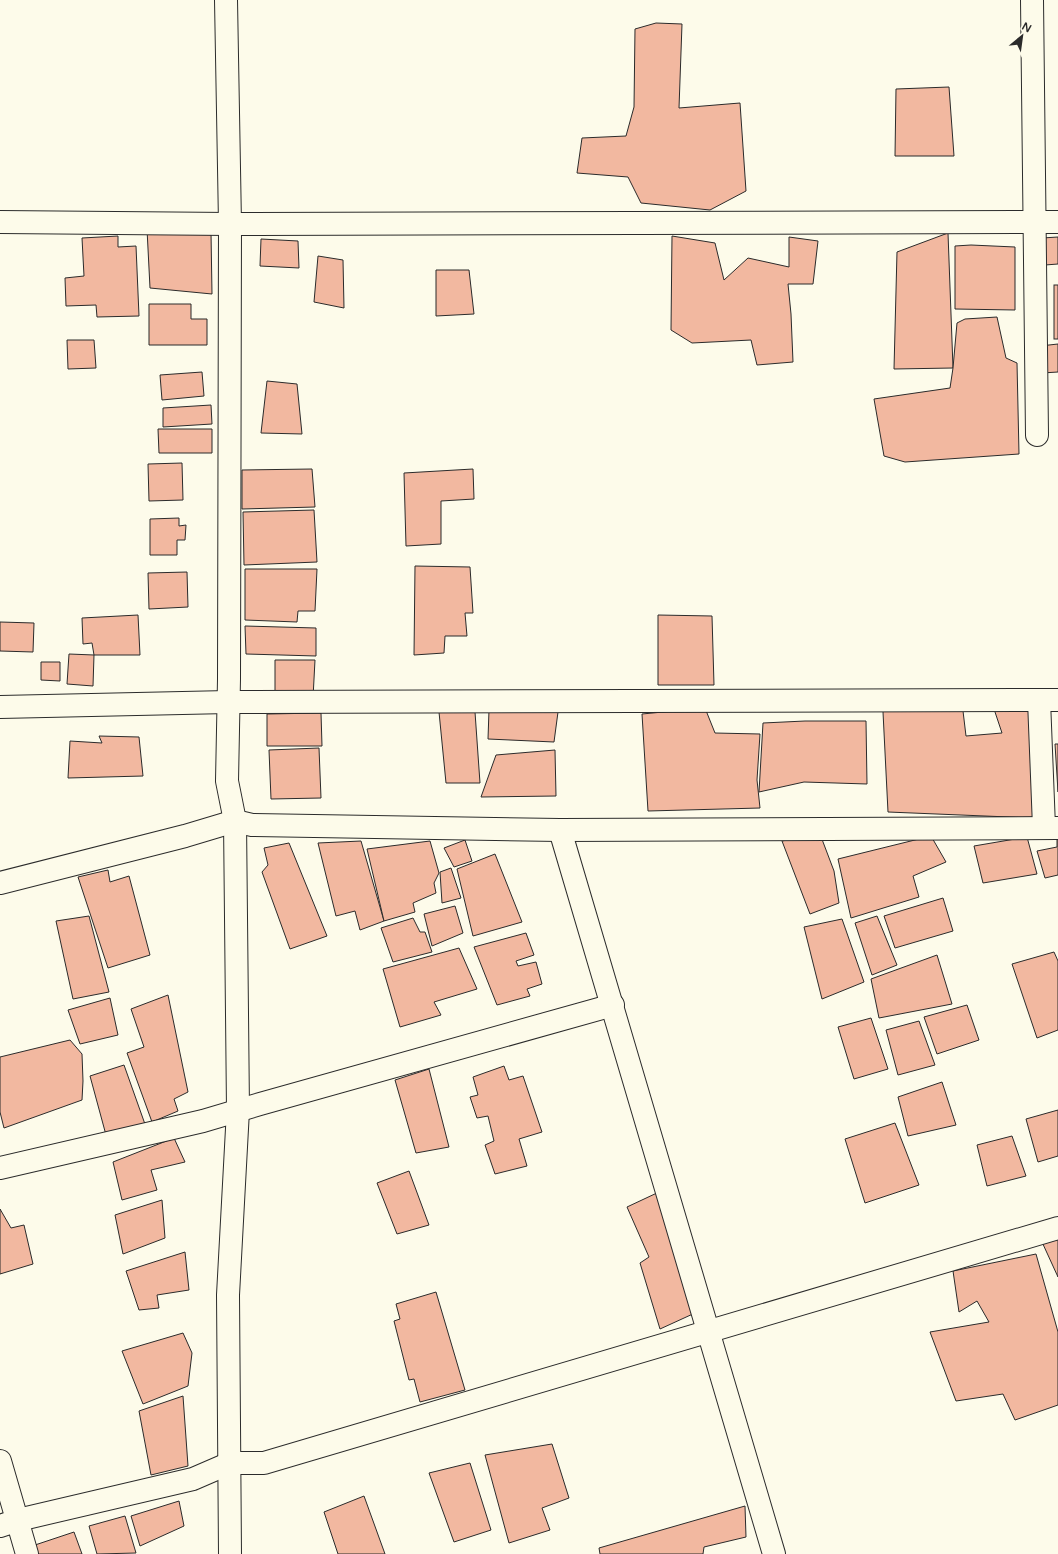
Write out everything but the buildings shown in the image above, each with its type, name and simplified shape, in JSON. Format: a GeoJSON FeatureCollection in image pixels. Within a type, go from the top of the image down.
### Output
{"type":"FeatureCollection","features":[{"type":"Feature","properties":{"kind":"street"},"geometry":{"type":"LineString","coordinates":[[226,0],[230,224],[227,781],[235,821],[238,1110],[228,1295],[230,1554]]}},
{"type":"Feature","properties":{"kind":"street"},"geometry":{"type":"LineString","coordinates":[[1032,0],[1036,222],[1037,435]]}},
{"type":"Feature","properties":{"kind":"street"},"geometry":{"type":"LineString","coordinates":[[0,222],[230,224],[1058,222]]}},
{"type":"Feature","properties":{"kind":"street"},"geometry":{"type":"LineString","coordinates":[[0,707],[228,702],[1048,700],[1051,828],[560,830],[252,825],[235,821],[185,836],[0,883]]}},
{"type":"Feature","properties":{"kind":"street"},"geometry":{"type":"LineString","coordinates":[[560,830],[613,1005],[774,1554]]}},
{"type":"Feature","properties":{"kind":"street"},"geometry":{"type":"LineString","coordinates":[[0,1168],[203,1121],[613,1005]]}},
{"type":"Feature","properties":{"kind":"street"},"geometry":{"type":"LineString","coordinates":[[9,1523],[193,1479],[230,1463],[264,1463],[1058,1228]]}},
{"type":"Feature","properties":{"kind":"street"},"geometry":{"type":"LineString","coordinates":[[0,1461],[9,1523],[27,1554]]}}]}
